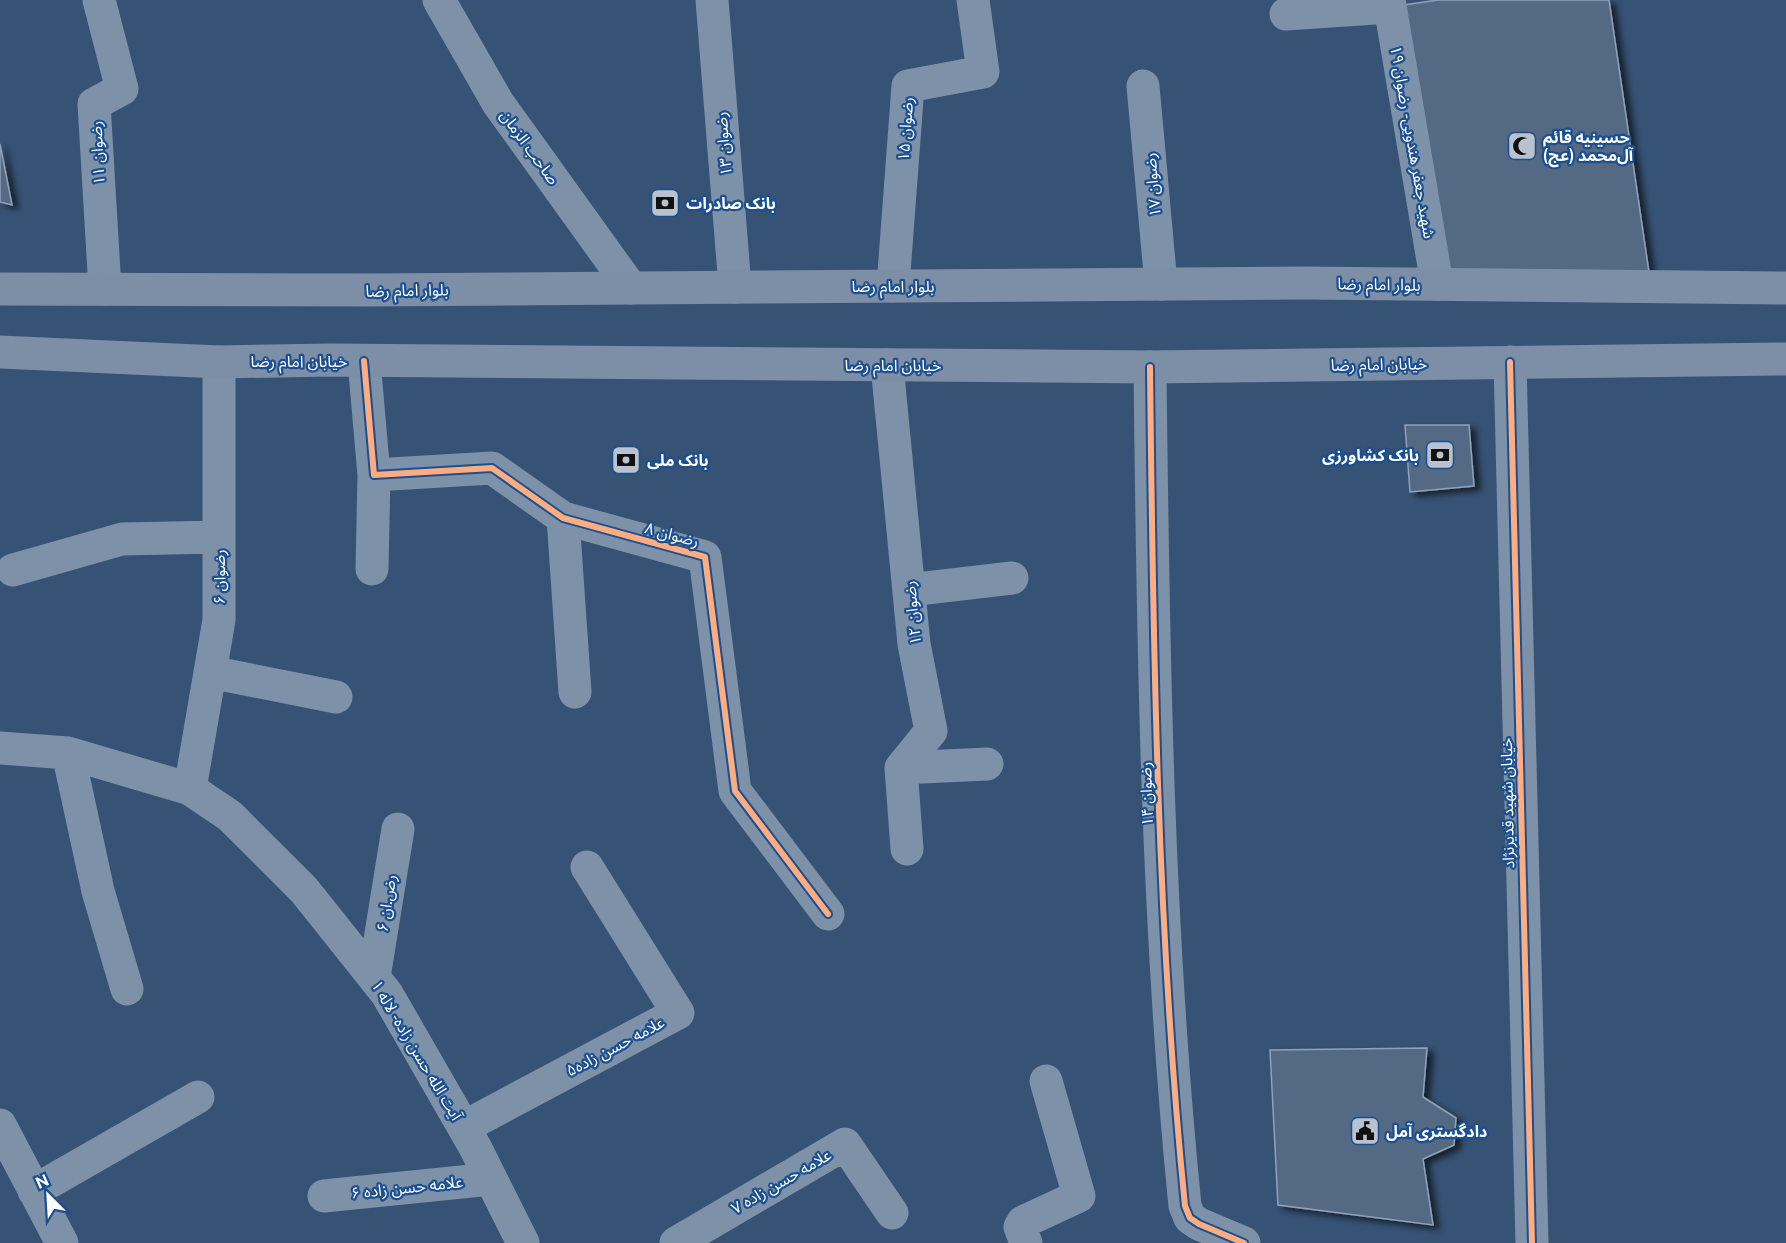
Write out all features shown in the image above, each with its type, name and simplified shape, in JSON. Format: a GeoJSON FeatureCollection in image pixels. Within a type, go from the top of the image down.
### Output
{"type":"FeatureCollection","features":[{"type":"Feature","properties":{"kind":"main road","name":"بلوار امام رضا"},"geometry":{"type":"LineString","coordinates":[[0,289],[368,290],[1161,284],[1786,288]]}},
{"type":"Feature","properties":{"kind":"main road","name":"خیابان امام رضا"},"geometry":{"type":"LineString","coordinates":[[0,352],[219,362],[1150,367],[1786,359]]}},
{"type":"Feature","properties":{"kind":"street","name":"رضوان ۱۱"},"geometry":{"type":"LineString","coordinates":[[99,0],[122,89],[94,104],[105,289]]}},
{"type":"Feature","properties":{"kind":"street","name":"صاحب الزمان"},"geometry":{"type":"LineString","coordinates":[[439,0],[498,103],[631,288]]}},
{"type":"Feature","properties":{"kind":"street","name":"رضوان ۱۳"},"geometry":{"type":"LineString","coordinates":[[712,0],[735,287]]}},
{"type":"Feature","properties":{"kind":"street","name":"رضوان ۱۵"},"geometry":{"type":"LineString","coordinates":[[893,286],[908,86],[983,72],[973,0]]}},
{"type":"Feature","properties":{"kind":"street"},"geometry":{"type":"LineString","coordinates":[[1286,14],[1389,4]]}},
{"type":"Feature","properties":{"kind":"street","name":"شهید جعفر هندویی - رضوان ۱۹"},"geometry":{"type":"LineString","coordinates":[[1389,4],[1437,284]]}},
{"type":"Feature","properties":{"kind":"street","name":"رضوان ۱۷"},"geometry":{"type":"LineString","coordinates":[[1143,86],[1161,284]]}},
{"type":"Feature","properties":{"kind":"street"},"geometry":{"type":"LineString","coordinates":[[363,361],[374,475],[372,568]]}},
{"type":"Feature","properties":{"kind":"street","name":"رضوان ۶"},"geometry":{"type":"LineString","coordinates":[[190,789],[219,620],[219,362]]}},
{"type":"Feature","properties":{"kind":"street","name":"خيابان شهيد قديرنژاد"},"geometry":{"type":"LineString","coordinates":[[1510,362],[1532,1243]]}},
{"type":"Feature","properties":{"kind":"street","name":"رضوان ۱۲"},"geometry":{"type":"LineString","coordinates":[[887,365],[914,644],[931,731],[901,768]]}},
{"type":"Feature","properties":{"kind":"street","name":"رضوان ۱۴"},"geometry":{"type":"LineString","coordinates":[[1150,367],[1152,579],[1162,885],[1176,1117],[1185,1206],[1190,1218],[1199,1224],[1244,1243]]}},
{"type":"Feature","properties":{"kind":"street","name":"رضوان ۸"},"geometry":{"type":"LineString","coordinates":[[374,475],[492,468],[563,519],[705,557],[735,791],[828,914]]}},
{"type":"Feature","properties":{"kind":"street"},"geometry":{"type":"LineString","coordinates":[[563,519],[575,692]]}},
{"type":"Feature","properties":{"kind":"street"},"geometry":{"type":"LineString","coordinates":[[13,570],[122,539],[219,537]]}},
{"type":"Feature","properties":{"kind":"street"},"geometry":{"type":"LineString","coordinates":[[909,590],[1012,578]]}},
{"type":"Feature","properties":{"kind":"street"},"geometry":{"type":"LineString","coordinates":[[210,672],[336,697]]}},
{"type":"Feature","properties":{"kind":"street","name":"آیت الله حسن زاده - لاله ۱"},"geometry":{"type":"LineString","coordinates":[[0,748],[68,753],[190,789],[230,816],[304,890],[387,994],[464,1127],[523,1243]]}},
{"type":"Feature","properties":{"kind":"street"},"geometry":{"type":"LineString","coordinates":[[68,753],[98,891],[127,989]]}},
{"type":"Feature","properties":{"kind":"street"},"geometry":{"type":"LineString","coordinates":[[908,849],[901,768],[987,764]]}},
{"type":"Feature","properties":{"kind":"street","name":"رض.ان ۶"},"geometry":{"type":"LineString","coordinates":[[374,977],[398,829]]}},
{"type":"Feature","properties":{"kind":"street","name":"علامه حسن زاده۵"},"geometry":{"type":"LineString","coordinates":[[464,1127],[678,1013],[587,867]]}},
{"type":"Feature","properties":{"kind":"street"},"geometry":{"type":"LineString","coordinates":[[1026,1243],[1020,1227],[1023,1222],[1079,1196],[1046,1081]]}},
{"type":"Feature","properties":{"kind":"street"},"geometry":{"type":"LineString","coordinates":[[34,1191],[198,1097]]}},
{"type":"Feature","properties":{"kind":"street"},"geometry":{"type":"LineString","coordinates":[[0,1125],[62,1243]]}},
{"type":"Feature","properties":{"kind":"street","name":"علامه حسن زاده ۷"},"geometry":{"type":"LineString","coordinates":[[676,1243],[845,1144],[892,1213]]}},
{"type":"Feature","properties":{"kind":"street","name":"علامه حسن زاده ۶"},"geometry":{"type":"LineString","coordinates":[[324,1196],[491,1179]]}},
{"type":"Feature","properties":{"kind":"building","name":"حسینیه قائم آل‌محمد (عج)"},"geometry":{"type":"Polygon","coordinates":[[[1438,0],[1609,0],[1651,286],[1437,284],[1390,7],[1438,0]]]}},
{"type":"Feature","properties":{"kind":"building"},"geometry":{"type":"Polygon","coordinates":[[[0,144],[12,205],[0,202],[0,144]]]}},
{"type":"Feature","properties":{"kind":"building"},"geometry":{"type":"Polygon","coordinates":[[[1405,425],[1469,425],[1474,486],[1410,492],[1405,425]]]}},
{"type":"Feature","properties":{"kind":"building","name":"دادگستری آمل"},"geometry":{"type":"Polygon","coordinates":[[[1427,1048],[1423,1097],[1456,1118],[1454,1145],[1423,1159],[1433,1225],[1278,1205],[1270,1050],[1427,1048]]]}},
{"type":"Feature","properties":{"kind":"cycle path"},"geometry":{"type":"LineString","coordinates":[[364,361],[374,475],[492,468],[563,518],[705,557],[735,791],[828,914]]}},
{"type":"Feature","properties":{"kind":"cycle path"},"geometry":{"type":"LineString","coordinates":[[1510,362],[1532,1243]]}},
{"type":"Feature","properties":{"kind":"cycle path"},"geometry":{"type":"LineString","coordinates":[[1150,367],[1155,682],[1162,892],[1185,1206],[1190,1218],[1199,1224],[1244,1243]]}},
{"type":"Feature","properties":{"kind":"place","name":"حسینیه قائم آل‌محمد (عج)"},"geometry":{"type":"Point","coordinates":[1522,146]}},
{"type":"Feature","properties":{"kind":"place","name":"بانک صادرات"},"geometry":{"type":"Point","coordinates":[665,203]}},
{"type":"Feature","properties":{"kind":"place","name":"بانک کشاورزی"},"geometry":{"type":"Point","coordinates":[1440,455]}},
{"type":"Feature","properties":{"kind":"place","name":"بانک‌ ملی"},"geometry":{"type":"Point","coordinates":[626,460]}},
{"type":"Feature","properties":{"kind":"place","name":"دادگستری آمل"},"geometry":{"type":"Point","coordinates":[1365,1131]}}]}
